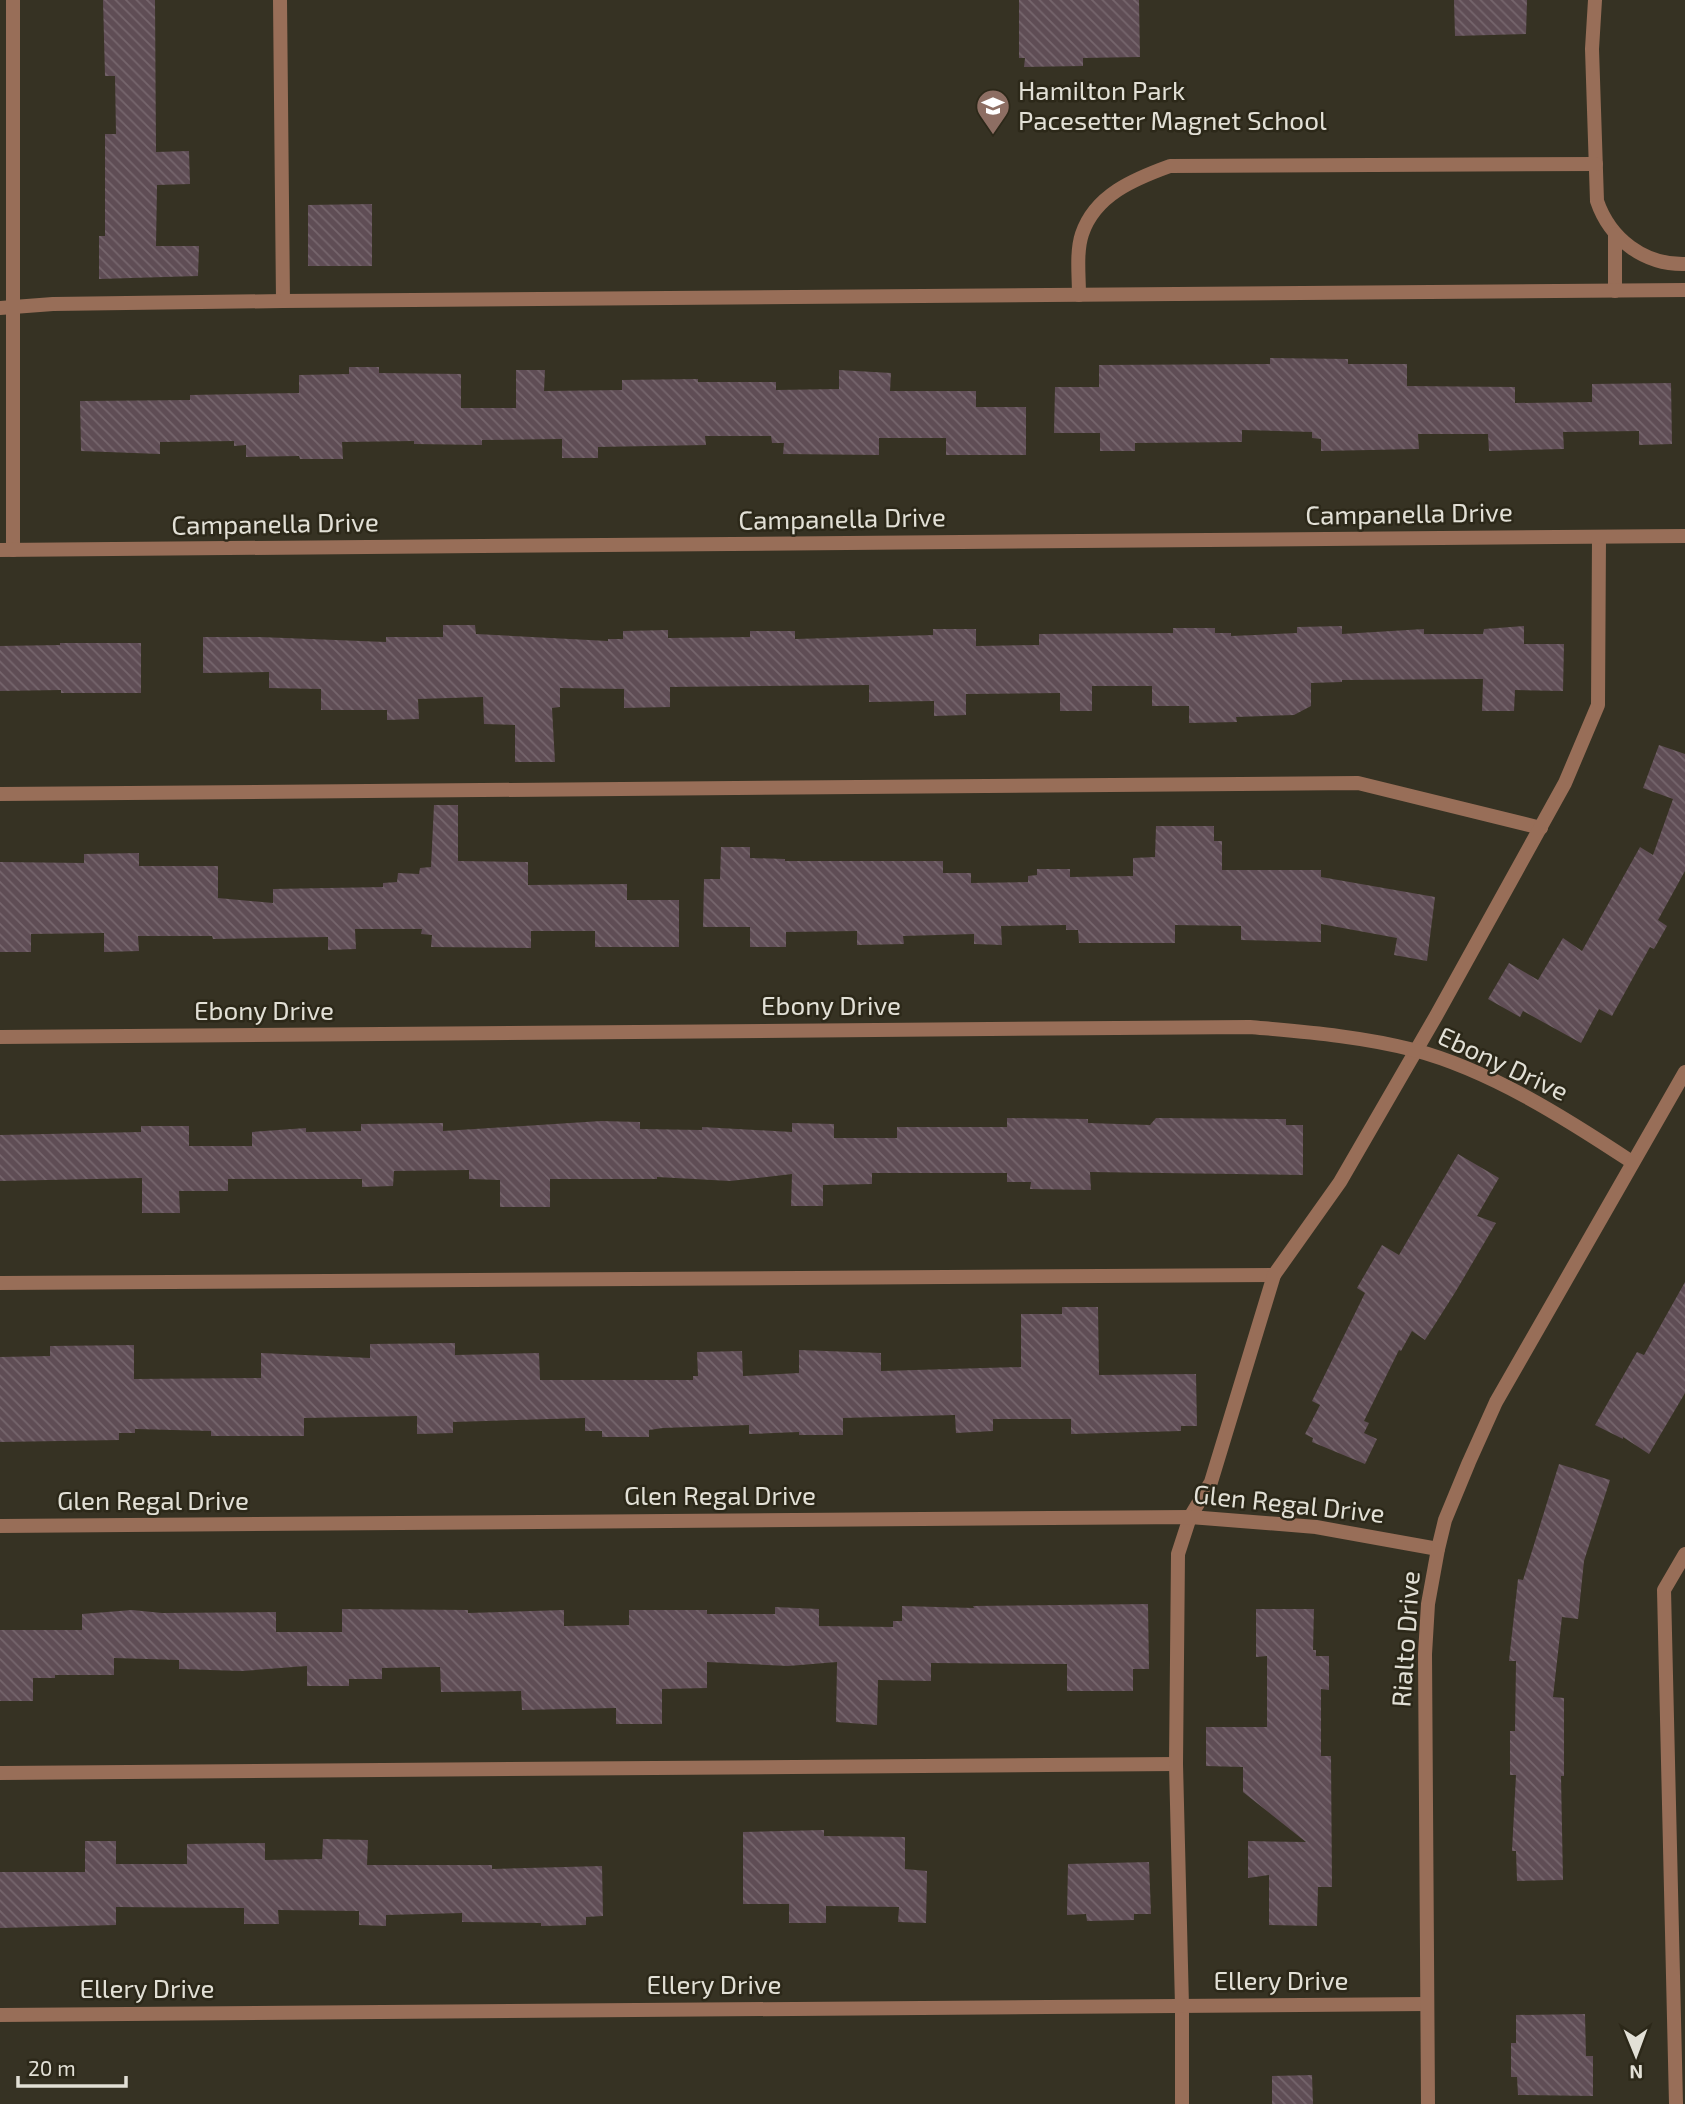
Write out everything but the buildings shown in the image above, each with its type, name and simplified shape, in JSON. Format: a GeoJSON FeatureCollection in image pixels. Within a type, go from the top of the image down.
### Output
{"type":"FeatureCollection","features":[{"type":"Feature","properties":{"kind":"street"},"geometry":{"type":"LineString","coordinates":[[7,550],[6,308],[13,0]]}},
{"type":"Feature","properties":{"kind":"street"},"geometry":{"type":"LineString","coordinates":[[280,0],[283,301]]}},
{"type":"Feature","properties":{"kind":"street"},"geometry":{"type":"LineString","coordinates":[[1595,0],[1592,50],[1597,201],[1603,218],[1615,234],[1645,257],[1685,264]]}},
{"type":"Feature","properties":{"kind":"street"},"geometry":{"type":"LineString","coordinates":[[1079,295],[1082,235],[1093,212],[1115,191],[1139,177],[1170,166],[1596,164]]}},
{"type":"Feature","properties":{"kind":"street"},"geometry":{"type":"LineString","coordinates":[[1615,234],[1615,291]]}},
{"type":"Feature","properties":{"kind":"street"},"geometry":{"type":"LineString","coordinates":[[6,308],[53,304],[283,301],[1685,290]]}},
{"type":"Feature","properties":{"kind":"street","name":"Campanella Drive"},"geometry":{"type":"LineString","coordinates":[[7,550],[1685,536]]}},
{"type":"Feature","properties":{"kind":"street"},"geometry":{"type":"LineString","coordinates":[[1182,2104],[1176,1764],[1178,1554],[1190,1517],[1211,1482],[1274,1275],[1340,1182],[1415,1051],[1565,783],[1598,705],[1599,537]]}},
{"type":"Feature","properties":{"kind":"street"},"geometry":{"type":"LineString","coordinates":[[0,794],[1358,783],[1541,828]]}},
{"type":"Feature","properties":{"kind":"street","name":"Ebony Drive"},"geometry":{"type":"LineString","coordinates":[[0,1037],[1250,1027],[1339,1035],[1415,1051],[1492,1079],[1565,1118],[1632,1162]]}},
{"type":"Feature","properties":{"kind":"street","name":"Rialto Drive"},"geometry":{"type":"LineString","coordinates":[[1428,2104],[1425,1654],[1428,1604],[1445,1520],[1496,1402],[1685,1072]]}},
{"type":"Feature","properties":{"kind":"street"},"geometry":{"type":"LineString","coordinates":[[0,1283],[1274,1275]]}},
{"type":"Feature","properties":{"kind":"street","name":"Glen Regal Drive"},"geometry":{"type":"LineString","coordinates":[[0,1526],[1190,1517],[1316,1527],[1438,1549]]}},
{"type":"Feature","properties":{"kind":"street"},"geometry":{"type":"LineString","coordinates":[[1676,2104],[1664,1591],[1685,1554]]}},
{"type":"Feature","properties":{"kind":"street"},"geometry":{"type":"LineString","coordinates":[[0,1773],[1176,1764]]}},
{"type":"Feature","properties":{"kind":"street","name":"Ellery Drive"},"geometry":{"type":"LineString","coordinates":[[0,2015],[1427,2004]]}},
{"type":"Feature","properties":{"kind":"place","name":"Hamilton Park Pacesetter Magnet School"},"geometry":{"type":"Point","coordinates":[993,136]}}]}
